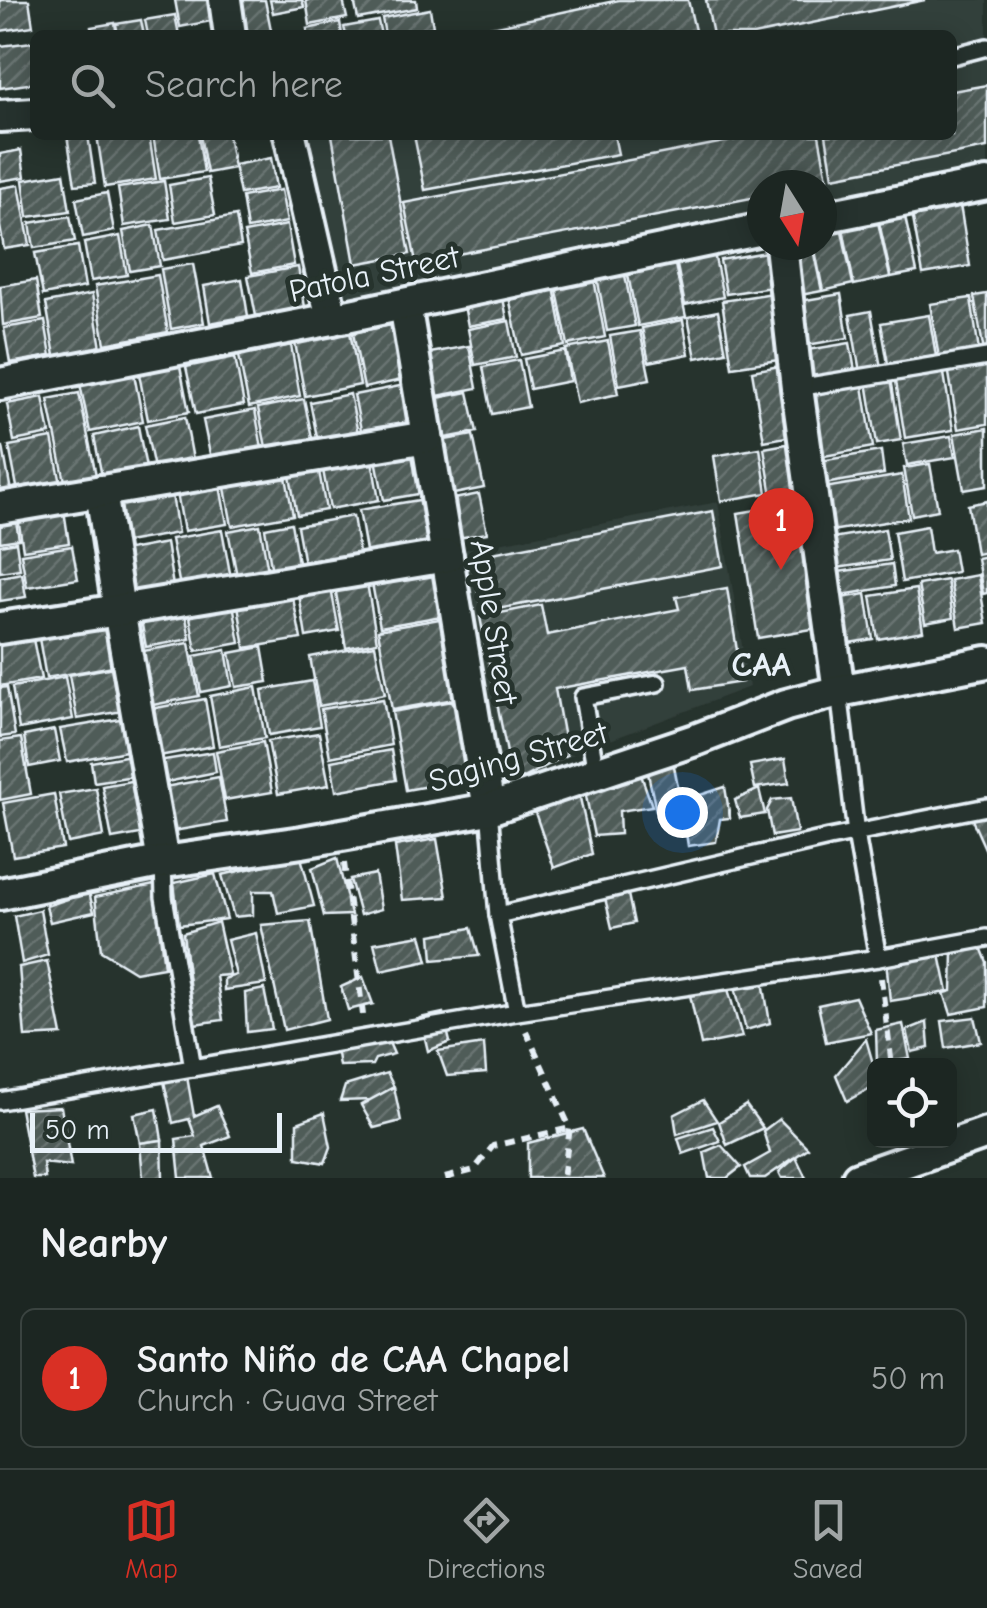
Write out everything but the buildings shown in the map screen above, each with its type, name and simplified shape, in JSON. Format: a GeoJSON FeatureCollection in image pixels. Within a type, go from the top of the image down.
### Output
{"type":"FeatureCollection","features":[{"type":"Feature","properties":{"kind":"street"},"geometry":{"type":"LineString","coordinates":[[225,0],[229,30]]}},
{"type":"Feature","properties":{"kind":"street"},"geometry":{"type":"LineString","coordinates":[[0,116],[30,114]]}},
{"type":"Feature","properties":{"kind":"street"},"geometry":{"type":"LineString","coordinates":[[291,140],[332,319]]}},
{"type":"Feature","properties":{"kind":"street"},"geometry":{"type":"LineString","coordinates":[[837,213],[987,184]]}},
{"type":"Feature","properties":{"kind":"street","name":"Patola Street"},"geometry":{"type":"LineString","coordinates":[[0,384],[747,231]]}},
{"type":"Feature","properties":{"kind":"street"},"geometry":{"type":"LineString","coordinates":[[783,260],[839,691]]}},
{"type":"Feature","properties":{"kind":"street","name":"Apple Street"},"geometry":{"type":"LineString","coordinates":[[405,304],[490,809]]}},
{"type":"Feature","properties":{"kind":"street"},"geometry":{"type":"LineString","coordinates":[[0,508],[427,437]]}},
{"type":"Feature","properties":{"kind":"street"},"geometry":{"type":"LineString","coordinates":[[100,491],[162,862]]}},
{"type":"Feature","properties":{"kind":"street"},"geometry":{"type":"LineString","coordinates":[[0,628],[448,556]]}},
{"type":"Feature","properties":{"kind":"street","name":"Saging Street"},"geometry":{"type":"LineString","coordinates":[[0,894],[162,862],[490,809],[786,706],[839,691],[987,662]]}},
{"type":"Feature","properties":{"kind":"street"},"geometry":{"type":"LineString","coordinates":[[858,1178],[987,1133]]}},
{"type":"Feature","properties":{"kind":"lane"},"geometry":{"type":"LineString","coordinates":[[957,55],[987,47]]}},
{"type":"Feature","properties":{"kind":"lane"},"geometry":{"type":"LineString","coordinates":[[797,388],[987,357]]}},
{"type":"Feature","properties":{"kind":"lane"},"geometry":{"type":"LineString","coordinates":[[596,773],[583,697],[657,683]]}},
{"type":"Feature","properties":{"kind":"lane"},"geometry":{"type":"LineString","coordinates":[[839,691],[856,834],[878,958]]}},
{"type":"Feature","properties":{"kind":"lane"},"geometry":{"type":"LineString","coordinates":[[498,915],[987,807]]}},
{"type":"Feature","properties":{"kind":"lane","name":"Apple Street"},"geometry":{"type":"LineString","coordinates":[[490,809],[498,915],[517,1012]]}},
{"type":"Feature","properties":{"kind":"lane"},"geometry":{"type":"LineString","coordinates":[[162,862],[164,897],[193,1068]]}},
{"type":"Feature","properties":{"kind":"lane"},"geometry":{"type":"LineString","coordinates":[[0,1101],[517,1012],[987,938]]}},
{"type":"Feature","properties":{"kind":"path"},"geometry":{"type":"LineString","coordinates":[[342,852],[366,1038]]}},
{"type":"Feature","properties":{"kind":"path"},"geometry":{"type":"LineString","coordinates":[[878,958],[891,1058]]}},
{"type":"Feature","properties":{"kind":"path"},"geometry":{"type":"LineString","coordinates":[[517,1012],[570,1128],[563,1178]]}},
{"type":"Feature","properties":{"kind":"path"},"geometry":{"type":"LineString","coordinates":[[445,1178],[474,1170],[493,1146],[570,1128]]}},
{"type":"Feature","properties":{"kind":"shaded area"},"geometry":{"type":"Polygon","coordinates":[[[614,0],[987,0],[987,179],[837,208],[837,170],[747,170],[747,226],[341,305],[307,140],[957,140],[957,30],[461,30],[614,0]]]}},
{"type":"Feature","properties":{"kind":"shaded area"},"geometry":{"type":"Polygon","coordinates":[[[718,502],[749,687],[498,783],[456,551],[718,502]]]}},
{"type":"Feature","properties":{"kind":"place","name":"Santo Niño de CAA Chapel"},"geometry":{"type":"Point","coordinates":[781,570]}},
{"type":"Feature","properties":{"kind":"district","name":"CAA"},"geometry":{"type":"Point","coordinates":[761,664]}}]}
